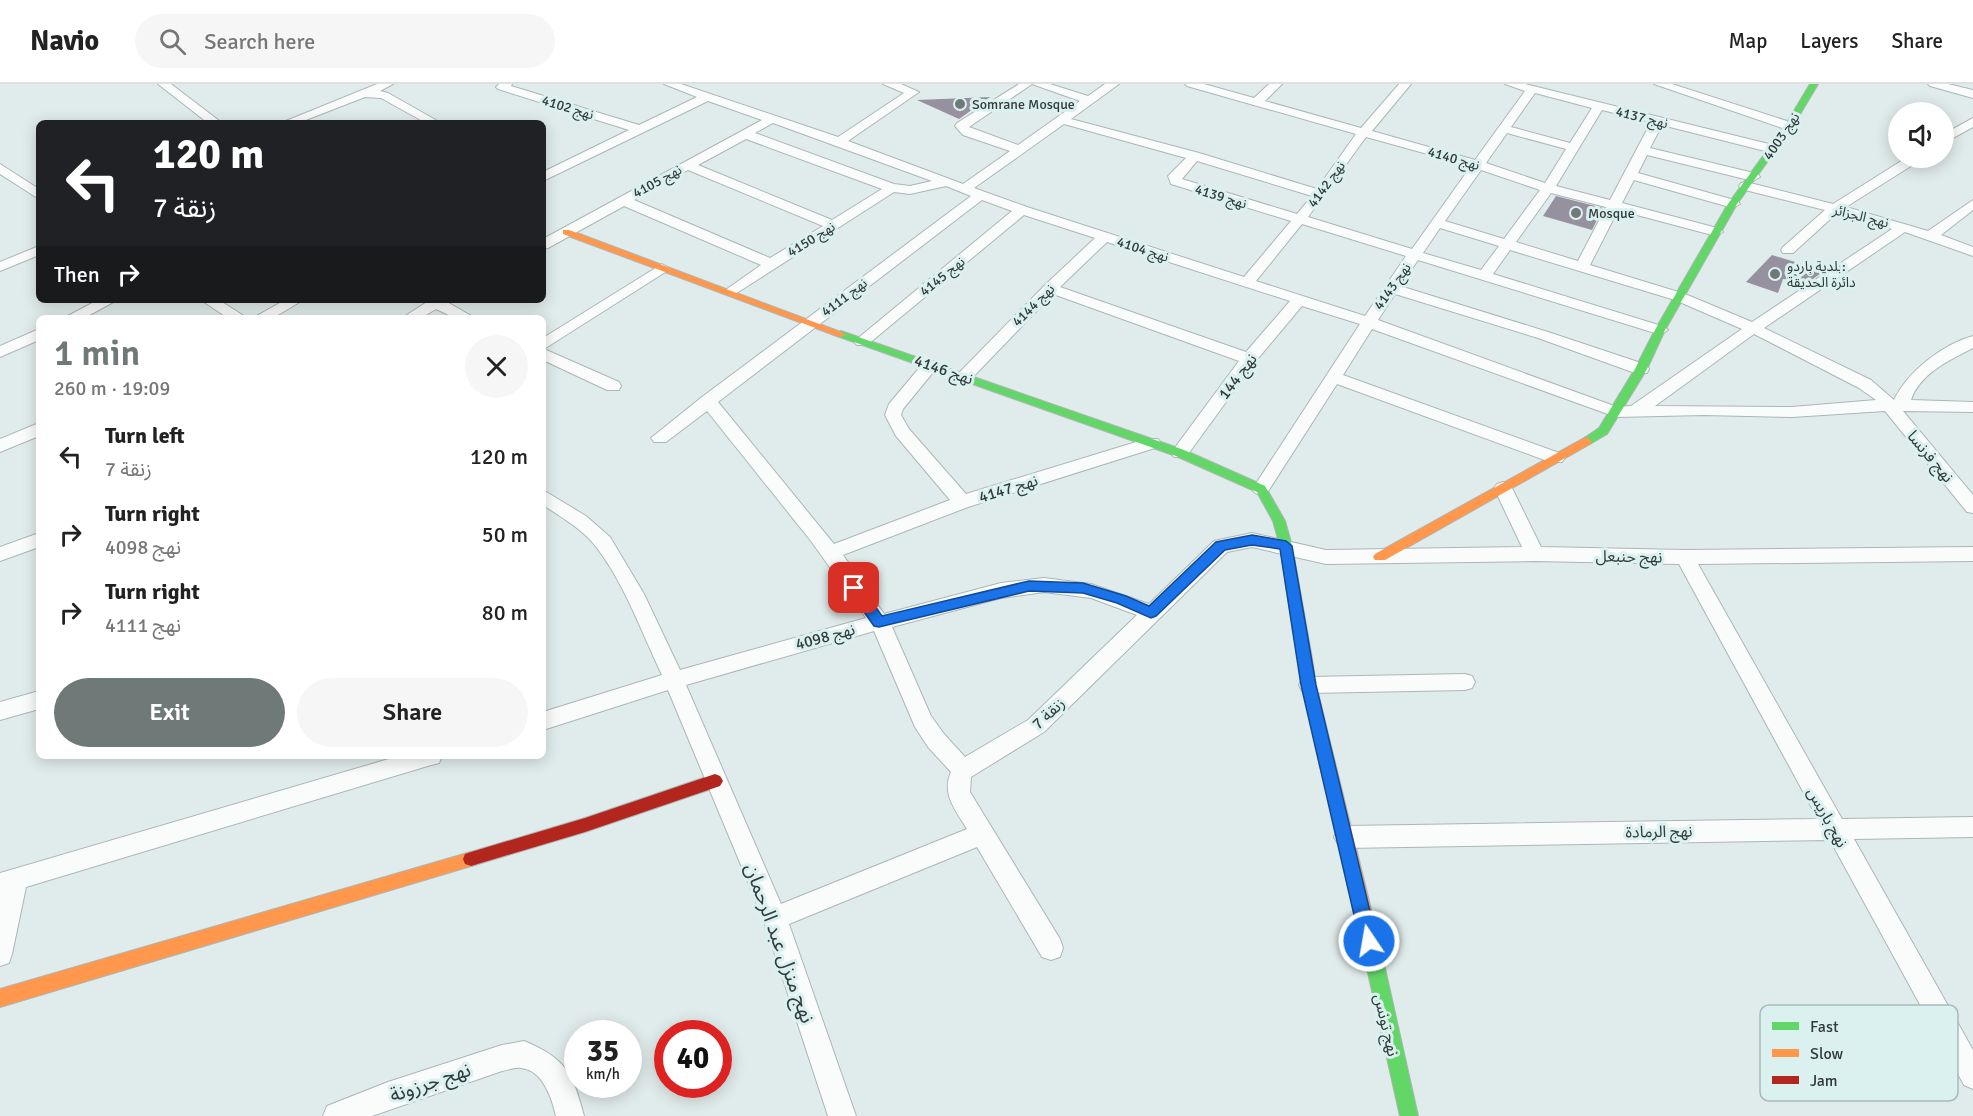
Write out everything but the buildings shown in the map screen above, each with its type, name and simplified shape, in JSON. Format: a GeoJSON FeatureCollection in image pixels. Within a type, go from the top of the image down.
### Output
{"type":"FeatureCollection","features":[{"type":"Feature","properties":{"kind":"street"},"geometry":{"type":"LineString","coordinates":[[164,84],[212,120]]}},
{"type":"Feature","properties":{"kind":"street"},"geometry":{"type":"LineString","coordinates":[[353,84],[364,93],[384,95],[430,120]]}},
{"type":"Feature","properties":{"kind":"street"},"geometry":{"type":"LineString","coordinates":[[295,120],[387,84]]}},
{"type":"Feature","properties":{"kind":"street","name":"نهج 4102"},"geometry":{"type":"LineString","coordinates":[[506,84],[502,87],[638,129]]}},
{"type":"Feature","properties":{"kind":"street","name":"نهج 4104"},"geometry":{"type":"LineString","coordinates":[[670,84],[839,142],[1022,210],[1368,322],[1616,412]]}},
{"type":"Feature","properties":{"kind":"street"},"geometry":{"type":"LineString","coordinates":[[839,142],[913,92],[889,84]]}},
{"type":"Feature","properties":{"kind":"street"},"geometry":{"type":"LineString","coordinates":[[1019,150],[967,132],[962,126],[1027,84]]}},
{"type":"Feature","properties":{"kind":"street"},"geometry":{"type":"LineString","coordinates":[[1038,84],[1088,100]]}},
{"type":"Feature","properties":{"kind":"street"},"geometry":{"type":"LineString","coordinates":[[964,189],[1113,84]]}},
{"type":"Feature","properties":{"kind":"street","name":"نهج 4140"},"geometry":{"type":"LineString","coordinates":[[1191,84],[1480,165],[1548,188],[1716,232]]}},
{"type":"Feature","properties":{"kind":"street"},"geometry":{"type":"LineString","coordinates":[[1256,102],[1276,84]]}},
{"type":"Feature","properties":{"kind":"street","name":"نهج 4142"},"geometry":{"type":"LineString","coordinates":[[1247,283],[1320,194],[1363,133],[1405,84]]}},
{"type":"Feature","properties":{"kind":"street","name":"نهج 4137"},"geometry":{"type":"LineString","coordinates":[[1510,84],[1773,148]]}},
{"type":"Feature","properties":{"kind":"street"},"geometry":{"type":"LineString","coordinates":[[1660,84],[1789,126]]}},
{"type":"Feature","properties":{"kind":"street","name":"نهج 4003"},"geometry":{"type":"LineString","coordinates":[[1380,557],[1603,431],[1641,369],[1660,330],[1733,204],[1789,126],[1814,84]]}},
{"type":"Feature","properties":{"kind":"street"},"geometry":{"type":"LineString","coordinates":[[1935,84],[1973,94]]}},
{"type":"Feature","properties":{"kind":"street","name":"نهج 4143"},"geometry":{"type":"LineString","coordinates":[[1261,489],[1391,288],[1532,89]]}},
{"type":"Feature","properties":{"kind":"street"},"geometry":{"type":"LineString","coordinates":[[546,175],[707,97]]}},
{"type":"Feature","properties":{"kind":"street"},"geometry":{"type":"LineString","coordinates":[[1485,275],[1548,188],[1599,106]]}},
{"type":"Feature","properties":{"kind":"street","name":"نهج 4105"},"geometry":{"type":"LineString","coordinates":[[546,243],[772,119]]}},
{"type":"Feature","properties":{"kind":"street","name":"نهج 4139"},"geometry":{"type":"LineString","coordinates":[[1061,120],[1195,156],[1320,194]]}},
{"type":"Feature","properties":{"kind":"street"},"geometry":{"type":"LineString","coordinates":[[1582,267],[1632,175],[1658,121]]}},
{"type":"Feature","properties":{"kind":"street"},"geometry":{"type":"LineString","coordinates":[[1954,133],[1973,122]]}},
{"type":"Feature","properties":{"kind":"street"},"geometry":{"type":"LineString","coordinates":[[1505,129],[1572,147]]}},
{"type":"Feature","properties":{"kind":"street"},"geometry":{"type":"LineString","coordinates":[[745,134],[892,188],[910,190],[947,182]]}},
{"type":"Feature","properties":{"kind":"street","name":"نهج الجزائر"},"geometry":{"type":"LineString","coordinates":[[1644,150],[1834,209],[1932,235],[1973,252]]}},
{"type":"Feature","properties":{"kind":"street","name":"نهج 4139"},"geometry":{"type":"LineString","coordinates":[[1195,156],[1175,176],[1176,182],[1299,220]]}},
{"type":"Feature","properties":{"kind":"street"},"geometry":{"type":"LineString","coordinates":[[687,165],[833,225]]}},
{"type":"Feature","properties":{"kind":"street"},"geometry":{"type":"LineString","coordinates":[[0,168],[15,184],[36,194]]}},
{"type":"Feature","properties":{"kind":"street"},"geometry":{"type":"LineString","coordinates":[[1788,250],[1834,209],[1898,168]]}},
{"type":"Feature","properties":{"kind":"street"},"geometry":{"type":"LineString","coordinates":[[1632,175],[1733,204]]}},
{"type":"Feature","properties":{"kind":"street","name":"نهج 4150"},"geometry":{"type":"LineString","coordinates":[[732,292],[771,264],[892,188]]}},
{"type":"Feature","properties":{"kind":"street","name":"نهج 4111"},"geometry":{"type":"LineString","coordinates":[[660,438],[980,195]]}},
{"type":"Feature","properties":{"kind":"street"},"geometry":{"type":"LineString","coordinates":[[622,200],[771,264]]}},
{"type":"Feature","properties":{"kind":"street"},"geometry":{"type":"LineString","coordinates":[[1932,235],[1973,204]]}},
{"type":"Feature","properties":{"kind":"street","name":"نهج 4145"},"geometry":{"type":"LineString","coordinates":[[862,342],[1022,210]]}},
{"type":"Feature","properties":{"kind":"street"},"geometry":{"type":"LineString","coordinates":[[1299,220],[1415,253],[1660,330]]}},
{"type":"Feature","properties":{"kind":"street","name":"نهج فرنسا"},"geometry":{"type":"LineString","coordinates":[[1438,223],[1680,297],[1754,328],[1865,384],[1895,405],[1973,507]]}},
{"type":"Feature","properties":{"kind":"street"},"geometry":{"type":"LineString","coordinates":[[1636,411],[1904,227]]}},
{"type":"Feature","properties":{"kind":"street","name":"نهج 4146"},"geometry":{"type":"LineString","coordinates":[[566,232],[732,292],[809,323],[1180,453],[1261,489]]}},
{"type":"Feature","properties":{"kind":"street","name":"نهج 4144"},"geometry":{"type":"LineString","coordinates":[[964,376],[1050,288],[1104,237]]}},
{"type":"Feature","properties":{"kind":"street"},"geometry":{"type":"LineString","coordinates":[[0,267],[36,251]]}},
{"type":"Feature","properties":{"kind":"street"},"geometry":{"type":"LineString","coordinates":[[546,343],[662,268]]}},
{"type":"Feature","properties":{"kind":"street"},"geometry":{"type":"LineString","coordinates":[[1050,288],[1249,359]]}},
{"type":"Feature","properties":{"kind":"street"},"geometry":{"type":"LineString","coordinates":[[1391,288],[1543,335],[1641,369]]}},
{"type":"Feature","properties":{"kind":"street","name":"نهج 144"},"geometry":{"type":"LineString","coordinates":[[1180,453],[1249,359],[1298,301]]}},
{"type":"Feature","properties":{"kind":"street"},"geometry":{"type":"LineString","coordinates":[[78,315],[104,303]]}},
{"type":"Feature","properties":{"kind":"street"},"geometry":{"type":"LineString","coordinates":[[213,303],[234,315]]}},
{"type":"Feature","properties":{"kind":"street"},"geometry":{"type":"LineString","coordinates":[[267,315],[290,303]]}},
{"type":"Feature","properties":{"kind":"street"},"geometry":{"type":"LineString","coordinates":[[415,315],[437,303]]}},
{"type":"Feature","properties":{"kind":"street"},"geometry":{"type":"LineString","coordinates":[[441,303],[462,315]]}},
{"type":"Feature","properties":{"kind":"street"},"geometry":{"type":"LineString","coordinates":[[0,352],[36,335]]}},
{"type":"Feature","properties":{"kind":"street"},"geometry":{"type":"LineString","coordinates":[[1895,405],[1911,382],[1930,367],[1973,341]]}},
{"type":"Feature","properties":{"kind":"street"},"geometry":{"type":"LineString","coordinates":[[546,355],[613,386]]}},
{"type":"Feature","properties":{"kind":"street","name":"نهج 4147"},"geometry":{"type":"LineString","coordinates":[[931,365],[895,408],[893,415],[902,432],[962,502],[1152,443]]}},
{"type":"Feature","properties":{"kind":"street"},"geometry":{"type":"LineString","coordinates":[[1333,377],[1556,458]]}},
{"type":"Feature","properties":{"kind":"street"},"geometry":{"type":"LineString","coordinates":[[708,401],[829,553],[879,622],[899,660],[924,722],[937,744],[963,770],[957,787],[982,834],[1051,948]]}},
{"type":"Feature","properties":{"kind":"street"},"geometry":{"type":"LineString","coordinates":[[1616,412],[1704,410],[1792,412],[1895,405],[1973,407]]}},
{"type":"Feature","properties":{"kind":"street"},"geometry":{"type":"LineString","coordinates":[[0,446],[36,430]]}},
{"type":"Feature","properties":{"kind":"street"},"geometry":{"type":"LineString","coordinates":[[1503,488],[1535,554]]}},
{"type":"Feature","properties":{"kind":"street"},"geometry":{"type":"LineString","coordinates":[[1261,489],[1279,521],[1286,546]]}},
{"type":"Feature","properties":{"kind":"street"},"geometry":{"type":"LineString","coordinates":[[0,998],[585,825],[713,776],[674,680],[634,594],[603,542],[580,521],[546,498]]}},
{"type":"Feature","properties":{"kind":"street"},"geometry":{"type":"LineString","coordinates":[[829,553],[962,502]]}},
{"type":"Feature","properties":{"kind":"street","name":"زنقة 7"},"geometry":{"type":"LineString","coordinates":[[963,770],[1036,726],[1221,546],[1252,540],[1286,546]]}},
{"type":"Feature","properties":{"kind":"street"},"geometry":{"type":"LineString","coordinates":[[0,554],[36,541]]}},
{"type":"Feature","properties":{"kind":"street","name":"نهج حنبعل"},"geometry":{"type":"LineString","coordinates":[[1286,546],[1326,557],[1535,554],[1685,557],[1973,554]]}},
{"type":"Feature","properties":{"kind":"street","name":"نهج تونس"},"geometry":{"type":"LineString","coordinates":[[1286,546],[1309,685],[1409,1116]]}},
{"type":"Feature","properties":{"kind":"street","name":"نهج باريس"},"geometry":{"type":"LineString","coordinates":[[1685,557],[1933,1005]]}},
{"type":"Feature","properties":{"kind":"street","name":"نهج 4098"},"geometry":{"type":"LineString","coordinates":[[546,720],[674,680],[879,622],[1029,586],[1083,588],[1121,599],[1151,613]]}},
{"type":"Feature","properties":{"kind":"street"},"geometry":{"type":"LineString","coordinates":[[1309,685],[1465,682]]}},
{"type":"Feature","properties":{"kind":"street"},"geometry":{"type":"LineString","coordinates":[[0,711],[36,701]]}},
{"type":"Feature","properties":{"kind":"street"},"geometry":{"type":"LineString","coordinates":[[0,954],[8,882],[420,759]]}},
{"type":"Feature","properties":{"kind":"street","name":"نهج منزل عبد الرحمان"},"geometry":{"type":"LineString","coordinates":[[713,776],[775,918],[842,1116]]}},
{"type":"Feature","properties":{"kind":"street","name":"نهج الرمادة"},"geometry":{"type":"LineString","coordinates":[[1346,837],[1973,827]]}},
{"type":"Feature","properties":{"kind":"street"},"geometry":{"type":"LineString","coordinates":[[775,918],[982,834]]}},
{"type":"Feature","properties":{"kind":"street","name":"نهج باريس"},"geometry":{"type":"LineString","coordinates":[[1958,1049],[1973,1076]]}},
{"type":"Feature","properties":{"kind":"street","name":"نهج جرزونة"},"geometry":{"type":"LineString","coordinates":[[338,1116],[388,1096],[502,1058],[524,1054],[544,1065],[562,1085],[570,1116]]}},
{"type":"Feature","properties":{"kind":"traffic: fast"},"geometry":{"type":"LineString","coordinates":[[1586,441],[1603,431],[1641,369],[1660,330],[1733,204],[1789,126],[1814,84]]}},
{"type":"Feature","properties":{"kind":"traffic: fast"},"geometry":{"type":"LineString","coordinates":[[841,334],[1180,453],[1261,489],[1279,521],[1286,546],[1304,653]]}},
{"type":"Feature","properties":{"kind":"traffic: fast"},"geometry":{"type":"LineString","coordinates":[[1371,946],[1409,1116]]}},
{"type":"Feature","properties":{"kind":"traffic: slow"},"geometry":{"type":"LineString","coordinates":[[566,232],[841,334]]}},
{"type":"Feature","properties":{"kind":"traffic: slow"},"geometry":{"type":"LineString","coordinates":[[1380,557],[1586,441]]}},
{"type":"Feature","properties":{"kind":"traffic: slow"},"geometry":{"type":"LineString","coordinates":[[1304,653],[1309,685],[1371,946]]}},
{"type":"Feature","properties":{"kind":"traffic: slow"},"geometry":{"type":"LineString","coordinates":[[0,998],[471,859]]}},
{"type":"Feature","properties":{"kind":"traffic: jam"},"geometry":{"type":"LineString","coordinates":[[471,859],[585,825],[715,781]]}},
{"type":"Feature","properties":{"kind":"place","name":"Somrane Mosque"},"geometry":{"type":"Point","coordinates":[960,104]}},
{"type":"Feature","properties":{"kind":"place","name":"Mosque"},"geometry":{"type":"Point","coordinates":[1576,213]}},
{"type":"Feature","properties":{"kind":"place","name":"بلدية باردو: دائرة الحديقة"},"geometry":{"type":"Point","coordinates":[1775,274]}},
{"type":"Feature","properties":{"kind":"route"},"geometry":{"type":"LineString","coordinates":[[854,588],[879,622],[991,593],[1029,586],[1083,588],[1121,599],[1151,613],[1221,546],[1252,540],[1286,546],[1309,685],[1369,941]]}}]}
